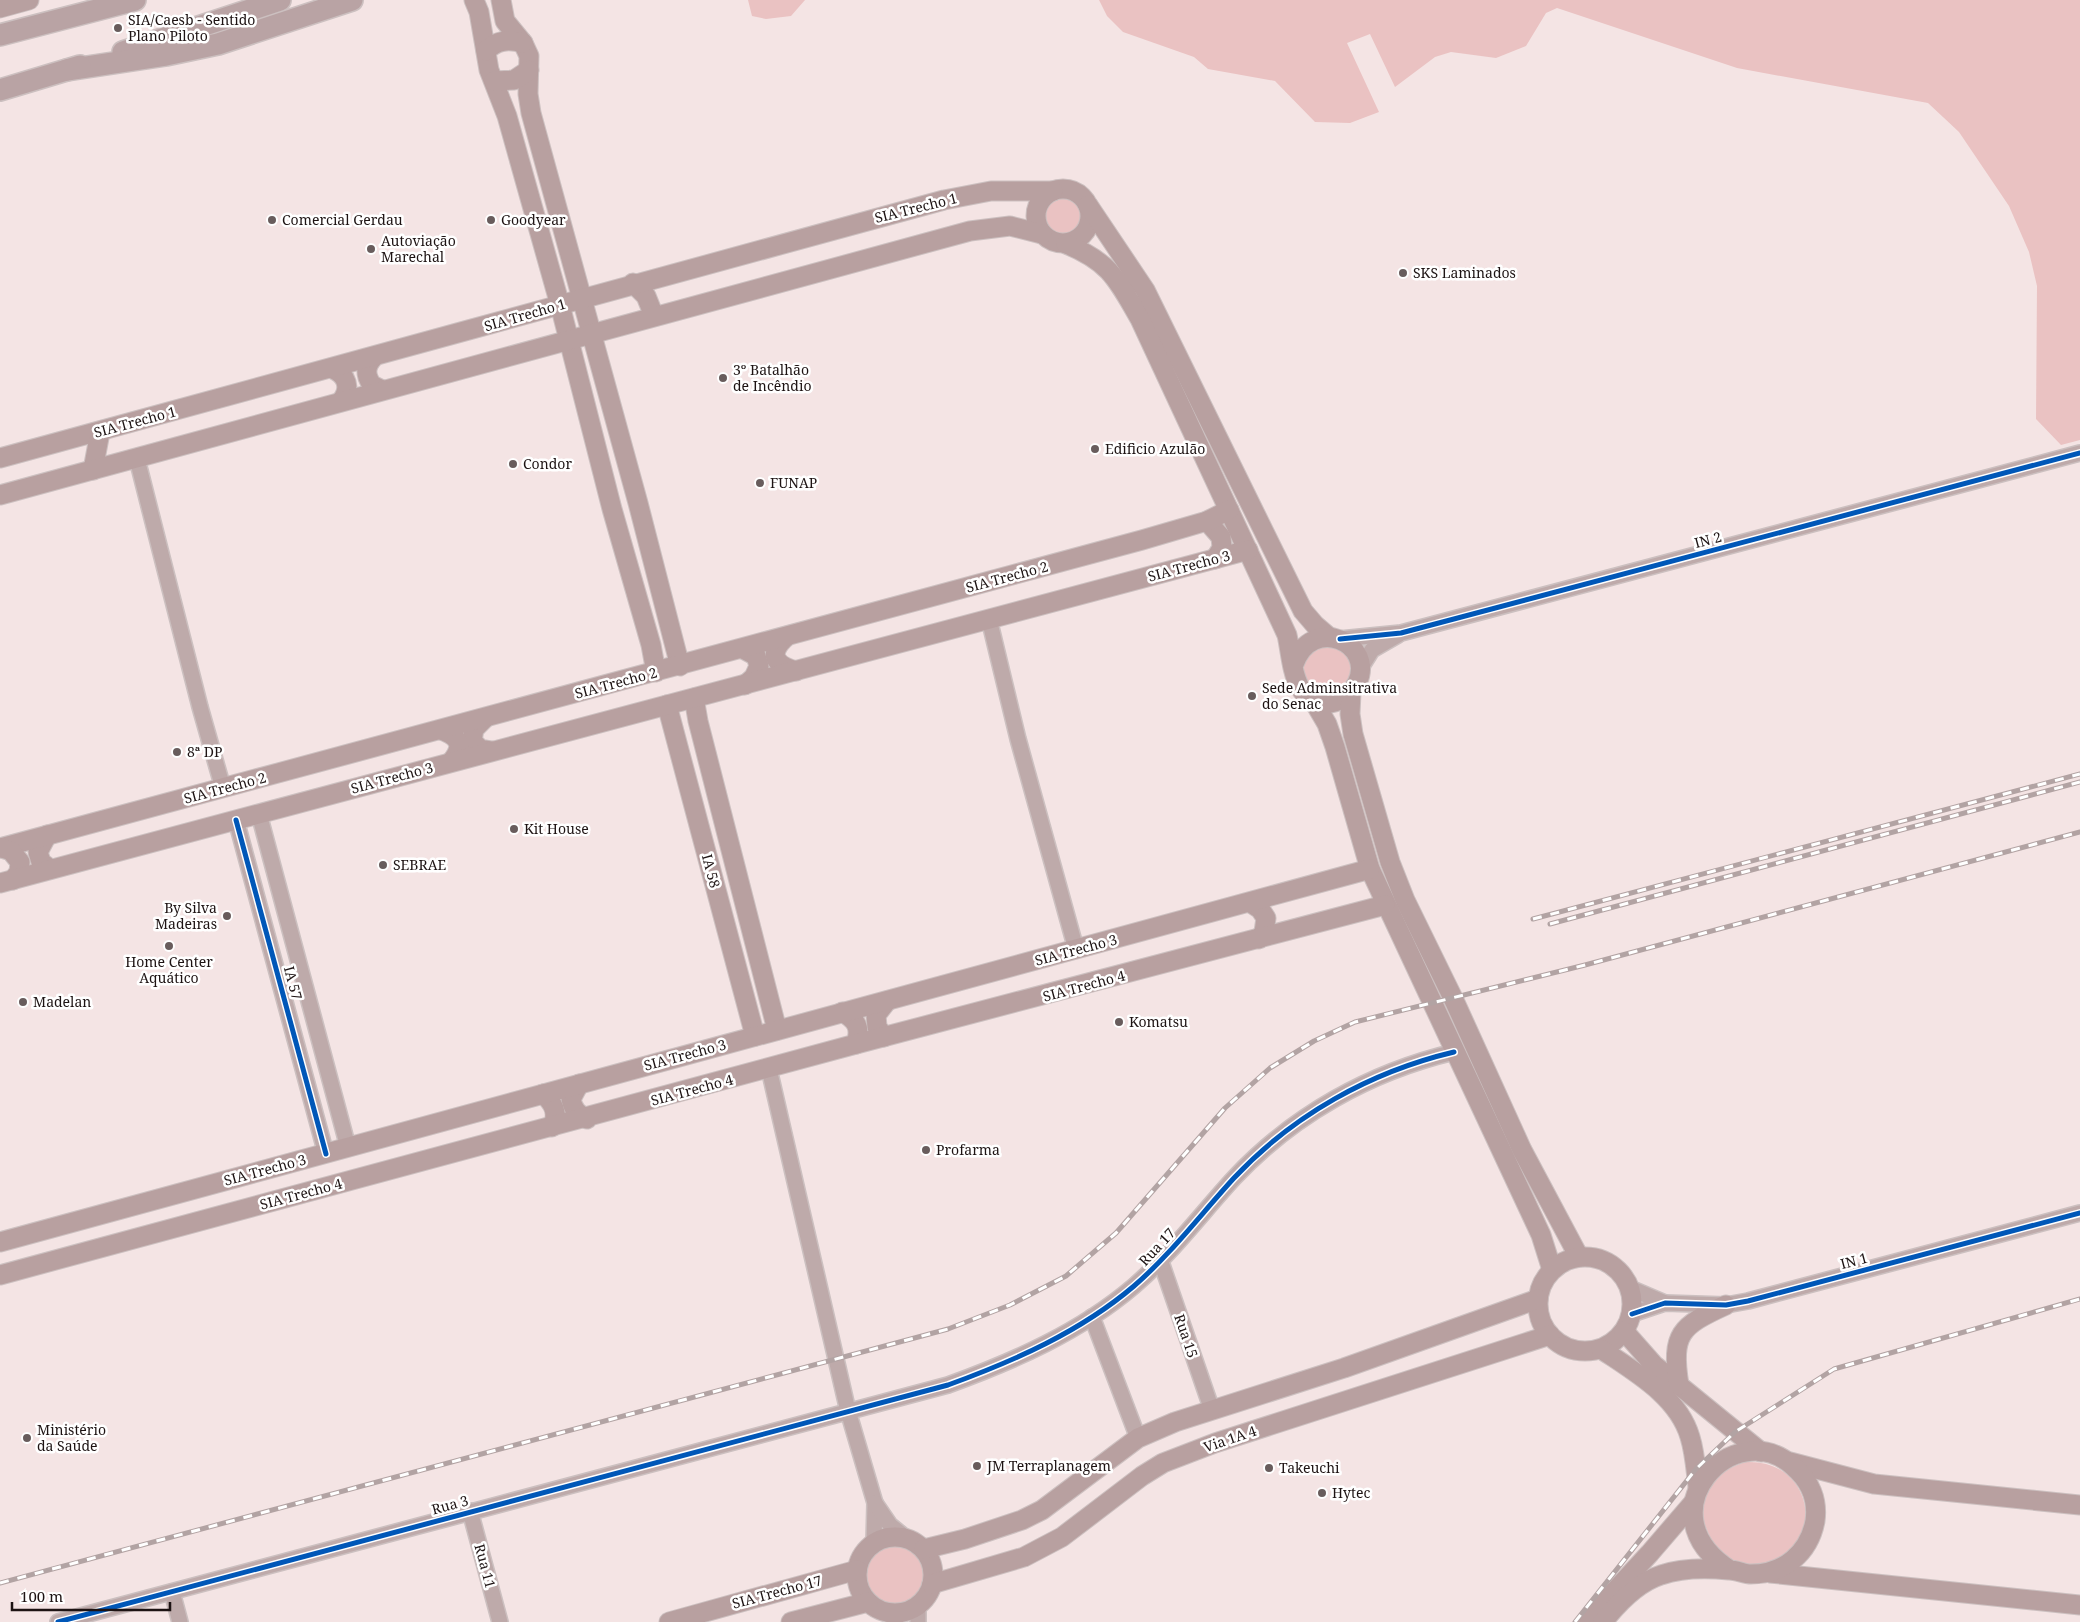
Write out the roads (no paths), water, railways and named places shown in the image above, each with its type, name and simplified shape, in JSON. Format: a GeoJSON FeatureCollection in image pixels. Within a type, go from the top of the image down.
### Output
{"type":"FeatureCollection","features":[{"type":"Feature","properties":{"kind":"highway"},"geometry":{"type":"LineString","coordinates":[[0,36],[135,0]]}},
{"type":"Feature","properties":{"kind":"highway"},"geometry":{"type":"LineString","coordinates":[[0,90],[280,0]]}},
{"type":"Feature","properties":{"kind":"highway"},"geometry":{"type":"LineString","coordinates":[[67,70],[166,55],[218,44],[352,0]]}},
{"type":"Feature","properties":{"kind":"highway"},"geometry":{"type":"LineString","coordinates":[[0,30],[21,30]]}},
{"type":"Feature","properties":{"kind":"main road"},"geometry":{"type":"LineString","coordinates":[[0,8],[29,0]]}},
{"type":"Feature","properties":{"kind":"main road"},"geometry":{"type":"LineString","coordinates":[[501,0],[505,21],[523,43],[529,56],[528,94],[531,112],[638,503],[680,666]]}},
{"type":"Feature","properties":{"kind":"main road"},"geometry":{"type":"LineString","coordinates":[[476,6],[488,65],[506,116],[560,305],[612,509],[651,646],[656,672]]}},
{"type":"Feature","properties":{"kind":"main road"},"geometry":{"type":"LineString","coordinates":[[486,51],[492,45],[504,40],[523,43]]}},
{"type":"Feature","properties":{"kind":"main road"},"geometry":{"type":"LineString","coordinates":[[494,81],[514,80],[529,70]]}},
{"type":"Feature","properties":{"kind":"main road"},"geometry":{"type":"LineString","coordinates":[[1042,234],[1036,219],[1036,210],[1040,202],[1053,191],[1070,190],[1084,198],[1145,290],[1303,611],[1315,625],[1354,651],[1360,668],[1358,681],[1352,692],[1350,714],[1353,734],[1390,862],[1522,1150],[1579,1257]]}},
{"type":"Feature","properties":{"kind":"main road","name":"SIA Trecho 1"},"geometry":{"type":"LineString","coordinates":[[0,458],[334,369],[633,283],[959,197],[991,191],[1053,191]]}},
{"type":"Feature","properties":{"kind":"main road"},"geometry":{"type":"LineString","coordinates":[[1066,244],[1074,241],[1087,230],[1090,214],[1088,206]]}},
{"type":"Feature","properties":{"kind":"main road"},"geometry":{"type":"LineString","coordinates":[[0,495],[342,400],[970,231],[1010,226],[1042,234],[1049,240],[1066,244],[1101,261],[1115,276],[1140,319],[1287,635],[1297,686],[1313,700],[1336,747],[1370,869],[1385,905],[1431,997],[1454,1052],[1541,1235],[1552,1270]]}},
{"type":"Feature","properties":{"kind":"main road"},"geometry":{"type":"LineString","coordinates":[[633,283],[646,296],[654,316]]}},
{"type":"Feature","properties":{"kind":"main road"},"geometry":{"type":"LineString","coordinates":[[373,358],[369,363],[367,375],[372,385],[382,390]]}},
{"type":"Feature","properties":{"kind":"main road"},"geometry":{"type":"LineString","coordinates":[[334,369],[339,371],[348,386],[347,394],[342,400]]}},
{"type":"Feature","properties":{"kind":"main road"},"geometry":{"type":"LineString","coordinates":[[93,470],[100,432]]}},
{"type":"Feature","properties":{"kind":"main road","name":"SIA Trecho 2"},"geometry":{"type":"LineString","coordinates":[[1,848],[743,649],[1207,521],[1230,510]]}},
{"type":"Feature","properties":{"kind":"main road"},"geometry":{"type":"LineString","coordinates":[[1207,521],[1216,528],[1221,537],[1222,548],[1215,559]]}},
{"type":"Feature","properties":{"kind":"main road","name":"SIA Trecho 3"},"geometry":{"type":"LineString","coordinates":[[6,882],[1248,550]]}},
{"type":"Feature","properties":{"kind":"main road"},"geometry":{"type":"LineString","coordinates":[[786,637],[776,648],[776,658],[782,667],[796,671]]}},
{"type":"Feature","properties":{"kind":"main road"},"geometry":{"type":"LineString","coordinates":[[1294,664],[1303,646],[1320,637],[1334,638]]}},
{"type":"Feature","properties":{"kind":"main road"},"geometry":{"type":"LineString","coordinates":[[743,649],[756,656],[759,666],[754,677],[746,685]]}},
{"type":"Feature","properties":{"kind":"main road"},"geometry":{"type":"LineString","coordinates":[[1313,700],[1334,702],[1352,692]]}},
{"type":"Feature","properties":{"kind":"main road","name":"IA 58"},"geometry":{"type":"LineString","coordinates":[[694,698],[698,721],[777,1030]]}},
{"type":"Feature","properties":{"kind":"main road","name":"IA 58"},"geometry":{"type":"LineString","coordinates":[[667,705],[755,1036]]}},
{"type":"Feature","properties":{"kind":"main road"},"geometry":{"type":"LineString","coordinates":[[485,718],[474,729],[472,741],[480,749],[492,751]]}},
{"type":"Feature","properties":{"kind":"main road"},"geometry":{"type":"LineString","coordinates":[[673,729],[698,721]]}},
{"type":"Feature","properties":{"kind":"main road"},"geometry":{"type":"LineString","coordinates":[[441,730],[453,735],[457,739],[458,750],[451,762]]}},
{"type":"Feature","properties":{"kind":"main road"},"geometry":{"type":"LineString","coordinates":[[47,835],[38,852],[41,862],[50,869]]}},
{"type":"Feature","properties":{"kind":"main road"},"geometry":{"type":"LineString","coordinates":[[1,848],[12,851],[20,862],[20,872],[6,882]]}},
{"type":"Feature","properties":{"kind":"main road","name":"SIA Trecho 3"},"geometry":{"type":"LineString","coordinates":[[0,1242],[842,1012],[1251,903],[1370,869]]}},
{"type":"Feature","properties":{"kind":"main road"},"geometry":{"type":"LineString","coordinates":[[714,882],[737,875]]}},
{"type":"Feature","properties":{"kind":"main road"},"geometry":{"type":"LineString","coordinates":[[1251,903],[1260,909],[1266,918],[1267,923],[1259,939]]}},
{"type":"Feature","properties":{"kind":"main road","name":"SIA Trecho 4"},"geometry":{"type":"LineString","coordinates":[[0,1275],[856,1044],[1385,905]]}},
{"type":"Feature","properties":{"kind":"main road"},"geometry":{"type":"LineString","coordinates":[[884,1037],[875,1021],[878,1010],[887,1001]]}},
{"type":"Feature","properties":{"kind":"main road"},"geometry":{"type":"LineString","coordinates":[[842,1012],[853,1018],[858,1025],[859,1032],[856,1044]]}},
{"type":"Feature","properties":{"kind":"main road"},"geometry":{"type":"LineString","coordinates":[[579,1084],[571,1099],[572,1105],[580,1116],[587,1118]]}},
{"type":"Feature","properties":{"kind":"main road"},"geometry":{"type":"LineString","coordinates":[[543,1094],[550,1100],[555,1112],[555,1120],[552,1127]]}},
{"type":"Feature","properties":{"kind":"main road"},"geometry":{"type":"LineString","coordinates":[[136,1205],[130,1213],[129,1226],[134,1235],[141,1238]]}},
{"type":"Feature","properties":{"kind":"main road"},"geometry":{"type":"LineString","coordinates":[[96,1216],[106,1219],[112,1226],[113,1233],[108,1246]]}},
{"type":"Feature","properties":{"kind":"main road"},"geometry":{"type":"LineString","coordinates":[[1579,1257],[1595,1258],[1610,1263],[1622,1274],[1630,1288],[1633,1305],[1628,1323],[1614,1342],[1602,1348],[1588,1351],[1574,1350],[1560,1344],[1550,1335],[1541,1322],[1538,1299],[1543,1283],[1552,1270],[1564,1262],[1579,1257]]}},
{"type":"Feature","properties":{"kind":"main road"},"geometry":{"type":"LineString","coordinates":[[924,1549],[1002,1528],[1042,1510],[1138,1438],[1175,1422],[1344,1368],[1538,1299]]}},
{"type":"Feature","properties":{"kind":"main road"},"geometry":{"type":"LineString","coordinates":[[1680,1385],[1676,1357],[1677,1344],[1687,1327],[1697,1318],[1726,1305]]}},
{"type":"Feature","properties":{"kind":"main road"},"geometry":{"type":"LineString","coordinates":[[1628,1323],[1654,1365],[1761,1452],[1874,1484],[2080,1505]]}},
{"type":"Feature","properties":{"kind":"main road","name":"Via 1A 4"},"geometry":{"type":"LineString","coordinates":[[932,1584],[1024,1557],[1062,1537],[1142,1476],[1178,1457],[1550,1335]]}},
{"type":"Feature","properties":{"kind":"main road"},"geometry":{"type":"LineString","coordinates":[[1602,1348],[1665,1396],[1680,1416],[1691,1439],[1696,1495],[1694,1523],[1700,1543],[1713,1559],[1730,1570]]}},
{"type":"Feature","properties":{"kind":"main road"},"geometry":{"type":"LineString","coordinates":[[1586,1622],[1650,1554],[1696,1495],[1709,1471],[1724,1459],[1742,1453],[1761,1452]]}},
{"type":"Feature","properties":{"kind":"main road"},"geometry":{"type":"LineString","coordinates":[[1768,1573],[1787,1565],[1803,1551],[1812,1533],[1816,1513],[1813,1493],[1803,1475],[1788,1461]]}},
{"type":"Feature","properties":{"kind":"main road"},"geometry":{"type":"LineString","coordinates":[[890,1537],[906,1538],[924,1549],[932,1566],[932,1584],[918,1614],[898,1613],[892,1617],[868,1602],[858,1586],[856,1570],[866,1550],[874,1542],[890,1537]]}},
{"type":"Feature","properties":{"kind":"main road","name":"SIA Trecho 17"},"geometry":{"type":"LineString","coordinates":[[669,1622],[856,1570]]}},
{"type":"Feature","properties":{"kind":"main road"},"geometry":{"type":"LineString","coordinates":[[1604,1622],[1636,1589],[1650,1579],[1678,1571],[1730,1570],[1749,1574],[1768,1573],[2008,1600],[2080,1605]]}},
{"type":"Feature","properties":{"kind":"main road"},"geometry":{"type":"LineString","coordinates":[[791,1622],[868,1602]]}},
{"type":"Feature","properties":{"kind":"street","name":"IN 2"},"geometry":{"type":"LineString","coordinates":[[1334,638],[1401,633],[2080,453]]}},
{"type":"Feature","properties":{"kind":"street"},"geometry":{"type":"LineString","coordinates":[[137,458],[200,707],[223,788]]}},
{"type":"Feature","properties":{"kind":"street"},"geometry":{"type":"LineString","coordinates":[[989,620],[1021,748],[1076,950]]}},
{"type":"Feature","properties":{"kind":"street","name":"IN 2"},"geometry":{"type":"LineString","coordinates":[[1360,668],[1372,650],[1401,633]]}},
{"type":"Feature","properties":{"kind":"street","name":"IA 57"},"geometry":{"type":"LineString","coordinates":[[260,814],[278,888],[348,1147]]}},
{"type":"Feature","properties":{"kind":"street","name":"IA 57"},"geometry":{"type":"LineString","coordinates":[[236,820],[326,1154]]}},
{"type":"Feature","properties":{"kind":"street"},"geometry":{"type":"LineString","coordinates":[[256,893],[278,888]]}},
{"type":"Feature","properties":{"kind":"street","name":"Rua 17"},"geometry":{"type":"LineString","coordinates":[[848,1411],[948,1385],[981,1373],[1028,1354],[1092,1317],[1161,1262],[1236,1176],[1314,1111],[1345,1091],[1376,1077],[1454,1052]]}},
{"type":"Feature","properties":{"kind":"street"},"geometry":{"type":"LineString","coordinates":[[304,1067],[325,1063]]}},
{"type":"Feature","properties":{"kind":"street"},"geometry":{"type":"LineString","coordinates":[[769,1069],[848,1411],[875,1504],[874,1542]]}},
{"type":"Feature","properties":{"kind":"street","name":"IN 1"},"geometry":{"type":"LineString","coordinates":[[1630,1288],[1666,1303],[1726,1305],[2080,1213]]}},
{"type":"Feature","properties":{"kind":"street","name":"Rua 15"},"geometry":{"type":"LineString","coordinates":[[1161,1262],[1212,1410]]}},
{"type":"Feature","properties":{"kind":"street","name":"IN 1"},"geometry":{"type":"LineString","coordinates":[[1628,1323],[1666,1303]]}},
{"type":"Feature","properties":{"kind":"street"},"geometry":{"type":"LineString","coordinates":[[1092,1317],[1138,1438]]}},
{"type":"Feature","properties":{"kind":"street","name":"Rua 3"},"geometry":{"type":"LineString","coordinates":[[58,1622],[848,1411]]}},
{"type":"Feature","properties":{"kind":"street"},"geometry":{"type":"LineString","coordinates":[[875,1504],[890,1525],[906,1538]]}},
{"type":"Feature","properties":{"kind":"street","name":"Rua 11"},"geometry":{"type":"LineString","coordinates":[[470,1511],[500,1622]]}},
{"type":"Feature","properties":{"kind":"street"},"geometry":{"type":"LineString","coordinates":[[172,1592],[180,1622]]}},
{"type":"Feature","properties":{"kind":"railway"},"geometry":{"type":"LineString","coordinates":[[1533,919],[2080,774]]}},
{"type":"Feature","properties":{"kind":"railway"},"geometry":{"type":"LineString","coordinates":[[1550,924],[2080,782]]}},
{"type":"Feature","properties":{"kind":"railway"},"geometry":{"type":"LineString","coordinates":[[0,1583],[948,1329],[1010,1305],[1066,1276],[1116,1233],[1225,1108],[1270,1068],[1314,1041],[1355,1022],[1585,965],[2080,832]]}},
{"type":"Feature","properties":{"kind":"railway"},"geometry":{"type":"LineString","coordinates":[[1575,1622],[1696,1469],[1735,1432],[1834,1369],[2080,1299]]}},
{"type":"Feature","properties":{"kind":"place","name":"SIA/Caesb - Sentido Plano Piloto"},"geometry":{"type":"Point","coordinates":[118,28]}},
{"type":"Feature","properties":{"kind":"place","name":"Comercial Gerdau"},"geometry":{"type":"Point","coordinates":[272,220]}},
{"type":"Feature","properties":{"kind":"place","name":"Goodyear"},"geometry":{"type":"Point","coordinates":[491,220]}},
{"type":"Feature","properties":{"kind":"place","name":"Autoviação Marechal"},"geometry":{"type":"Point","coordinates":[371,249]}},
{"type":"Feature","properties":{"kind":"place","name":"SKS Laminados"},"geometry":{"type":"Point","coordinates":[1403,273]}},
{"type":"Feature","properties":{"kind":"place","name":"3º Batalhão de Incêndio"},"geometry":{"type":"Point","coordinates":[723,378]}},
{"type":"Feature","properties":{"kind":"place","name":"Edificio Azulão"},"geometry":{"type":"Point","coordinates":[1095,449]}},
{"type":"Feature","properties":{"kind":"place","name":"Condor"},"geometry":{"type":"Point","coordinates":[513,464]}},
{"type":"Feature","properties":{"kind":"place","name":"FUNAP"},"geometry":{"type":"Point","coordinates":[760,483]}},
{"type":"Feature","properties":{"kind":"place","name":"Sede Adminsitrativa do Senac"},"geometry":{"type":"Point","coordinates":[1252,696]}},
{"type":"Feature","properties":{"kind":"place","name":"8ª DP"},"geometry":{"type":"Point","coordinates":[177,752]}},
{"type":"Feature","properties":{"kind":"place","name":"Kit House"},"geometry":{"type":"Point","coordinates":[514,829]}},
{"type":"Feature","properties":{"kind":"place","name":"SEBRAE"},"geometry":{"type":"Point","coordinates":[383,865]}},
{"type":"Feature","properties":{"kind":"place","name":"By Silva Madeiras"},"geometry":{"type":"Point","coordinates":[227,916]}},
{"type":"Feature","properties":{"kind":"place","name":"Home Center Aquático"},"geometry":{"type":"Point","coordinates":[169,946]}},
{"type":"Feature","properties":{"kind":"place","name":"Madelan"},"geometry":{"type":"Point","coordinates":[23,1002]}},
{"type":"Feature","properties":{"kind":"place","name":"Komatsu"},"geometry":{"type":"Point","coordinates":[1119,1022]}},
{"type":"Feature","properties":{"kind":"place","name":"Profarma"},"geometry":{"type":"Point","coordinates":[926,1150]}},
{"type":"Feature","properties":{"kind":"place","name":"Ministério da Saúde"},"geometry":{"type":"Point","coordinates":[27,1438]}},
{"type":"Feature","properties":{"kind":"place","name":"JM Terraplanagem"},"geometry":{"type":"Point","coordinates":[977,1466]}},
{"type":"Feature","properties":{"kind":"place","name":"Takeuchi"},"geometry":{"type":"Point","coordinates":[1269,1468]}},
{"type":"Feature","properties":{"kind":"place","name":"Hytec"},"geometry":{"type":"Point","coordinates":[1322,1493]}}]}
